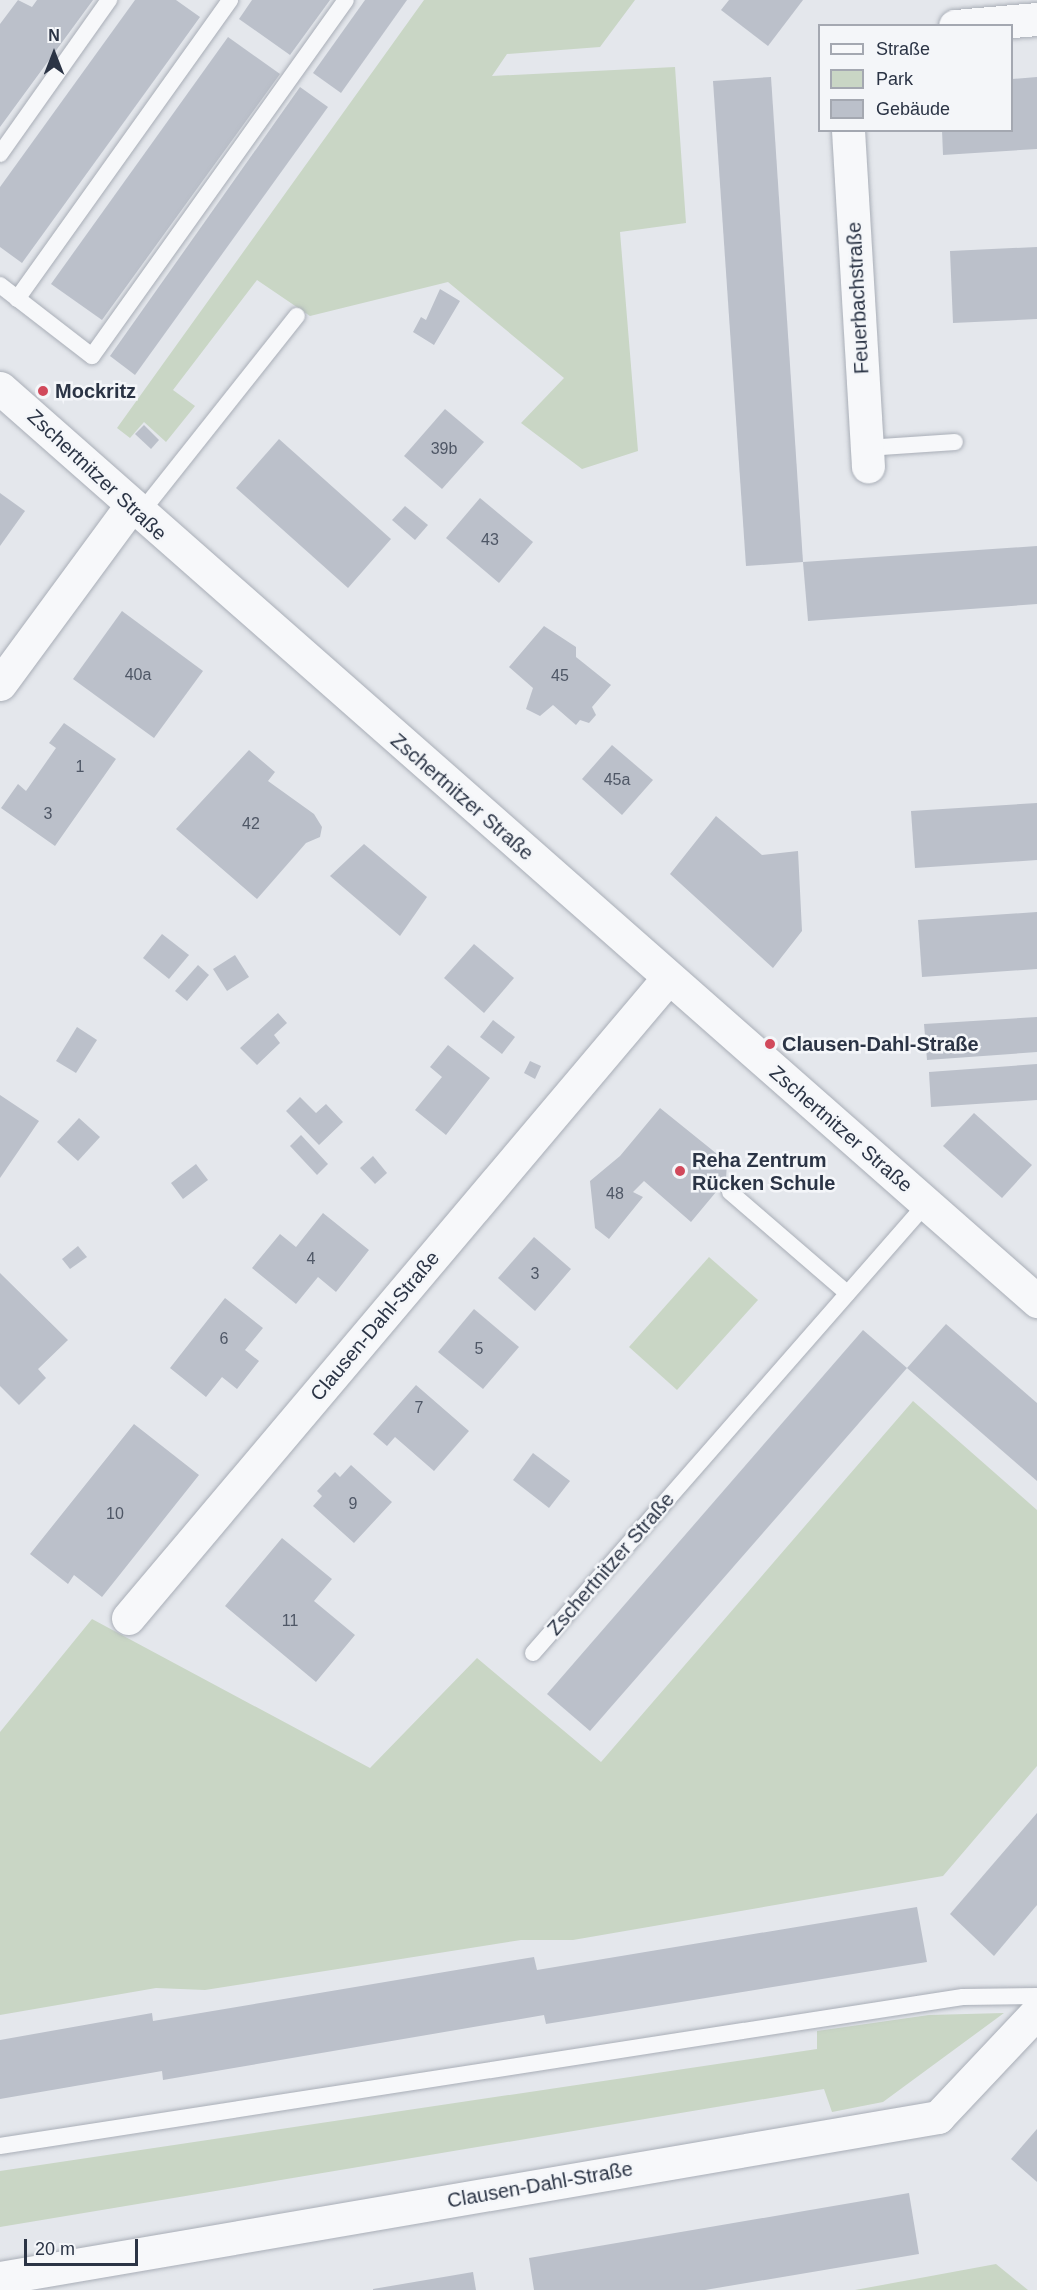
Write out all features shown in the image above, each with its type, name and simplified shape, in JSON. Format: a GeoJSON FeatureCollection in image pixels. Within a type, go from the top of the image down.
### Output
{"type":"FeatureCollection","features":[{"type":"Feature","properties":{"kind":"street"},"geometry":{"type":"LineString","coordinates":[[942,0],[944,24]]}},
{"type":"Feature","properties":{"kind":"street"},"geometry":{"type":"LineString","coordinates":[[982,24],[1037,20]]}},
{"type":"Feature","properties":{"kind":"street","name":"Feuerbachstraße"},"geometry":{"type":"LineString","coordinates":[[848,132],[868,457]]}},
{"type":"Feature","properties":{"kind":"street","name":"Zschertnitzer Straße"},"geometry":{"type":"LineString","coordinates":[[0,388],[135,511],[1037,1301]]}},
{"type":"Feature","properties":{"kind":"street"},"geometry":{"type":"LineString","coordinates":[[0,684],[135,511]]}},
{"type":"Feature","properties":{"kind":"street","name":"Clausen-Dahl-Straße"},"geometry":{"type":"LineString","coordinates":[[128,1618],[668,978]]}},
{"type":"Feature","properties":{"kind":"street","name":"Clausen-Dahl-Straße"},"geometry":{"type":"LineString","coordinates":[[0,2278],[938,2117],[1037,2012]]}},
{"type":"Feature","properties":{"kind":"lane"},"geometry":{"type":"LineString","coordinates":[[0,154],[109,0]]}},
{"type":"Feature","properties":{"kind":"lane"},"geometry":{"type":"LineString","coordinates":[[17,299],[230,0]]}},
{"type":"Feature","properties":{"kind":"lane"},"geometry":{"type":"LineString","coordinates":[[0,285],[92,356],[346,0]]}},
{"type":"Feature","properties":{"kind":"lane"},"geometry":{"type":"LineString","coordinates":[[135,511],[297,316]]}},
{"type":"Feature","properties":{"kind":"lane"},"geometry":{"type":"LineString","coordinates":[[868,457],[955,442]]}},
{"type":"Feature","properties":{"kind":"lane"},"geometry":{"type":"LineString","coordinates":[[730,1192],[847,1293]]}},
{"type":"Feature","properties":{"kind":"lane","name":"Zschertnitzer Straße"},"geometry":{"type":"LineString","coordinates":[[533,1653],[926,1204]]}},
{"type":"Feature","properties":{"kind":"lane"},"geometry":{"type":"LineString","coordinates":[[0,2146],[963,1997],[1037,1996]]}},
{"type":"Feature","properties":{"kind":"green space"},"geometry":{"type":"Polygon","coordinates":[[[424,0],[635,0],[600,47],[507,54],[492,76],[675,67],[686,223],[620,232],[638,451],[582,469],[521,423],[564,378],[448,282],[310,316],[257,280],[173,390],[195,406],[166,442],[144,422],[130,438],[117,428],[424,0]]]}},
{"type":"Feature","properties":{"kind":"green space"},"geometry":{"type":"Polygon","coordinates":[[[709,1257],[758,1300],[677,1390],[629,1347],[709,1257]]]}},
{"type":"Feature","properties":{"kind":"green space"},"geometry":{"type":"Polygon","coordinates":[[[913,1401],[1037,1510],[1037,1766],[943,1876],[573,1940],[521,1940],[205,1990],[156,1988],[0,2015],[0,1732],[92,1619],[370,1768],[477,1658],[601,1762],[913,1401]]]}},
{"type":"Feature","properties":{"kind":"green space"},"geometry":{"type":"Polygon","coordinates":[[[1004,2013],[883,2102],[832,2112],[824,2089],[0,2227],[0,2171],[817,2049],[817,2031],[929,2015],[1004,2013]]]}},
{"type":"Feature","properties":{"kind":"green space"},"geometry":{"type":"Polygon","coordinates":[[[996,2264],[1028,2290],[855,2290],[996,2264]]]}},
{"type":"Feature","properties":{"kind":"building"},"geometry":{"type":"Polygon","coordinates":[[[18,0],[32,7],[37,0],[93,0],[0,127],[0,24],[18,0]]]}},
{"type":"Feature","properties":{"kind":"building"},"geometry":{"type":"Polygon","coordinates":[[[135,0],[176,0],[200,17],[22,263],[0,247],[0,187],[135,0]]]}},
{"type":"Feature","properties":{"kind":"building"},"geometry":{"type":"Polygon","coordinates":[[[252,0],[330,0],[290,55],[239,19],[252,0]]]}},
{"type":"Feature","properties":{"kind":"building"},"geometry":{"type":"Polygon","coordinates":[[[365,0],[407,0],[341,93],[313,73],[365,0]]]}},
{"type":"Feature","properties":{"kind":"building"},"geometry":{"type":"Polygon","coordinates":[[[729,0],[803,0],[768,46],[721,10],[729,0]]]}},
{"type":"Feature","properties":{"kind":"building"},"geometry":{"type":"Polygon","coordinates":[[[228,37],[280,74],[102,320],[51,284],[228,37]]]}},
{"type":"Feature","properties":{"kind":"building"},"geometry":{"type":"Polygon","coordinates":[[[771,77],[803,562],[746,566],[713,81],[771,77]]]}},
{"type":"Feature","properties":{"kind":"building"},"geometry":{"type":"Polygon","coordinates":[[[1037,77],[1037,149],[943,155],[942,132],[1013,132],[1013,79],[1037,77]]]}},
{"type":"Feature","properties":{"kind":"building"},"geometry":{"type":"Polygon","coordinates":[[[300,87],[328,107],[135,375],[110,356],[300,87]]]}},
{"type":"Feature","properties":{"kind":"building"},"geometry":{"type":"Polygon","coordinates":[[[1037,247],[1037,319],[953,323],[950,251],[1037,247]]]}},
{"type":"Feature","properties":{"kind":"building"},"geometry":{"type":"Polygon","coordinates":[[[440,289],[460,301],[434,345],[413,332],[421,317],[426,320],[440,289]]]}},
{"type":"Feature","properties":{"kind":"building"},"geometry":{"type":"Polygon","coordinates":[[[445,409],[484,442],[442,489],[404,456],[445,409]]]}},
{"type":"Feature","properties":{"kind":"building"},"geometry":{"type":"Polygon","coordinates":[[[144,425],[159,440],[151,449],[135,434],[144,425]]]}},
{"type":"Feature","properties":{"kind":"building"},"geometry":{"type":"Polygon","coordinates":[[[279,439],[391,539],[348,588],[236,488],[279,439]]]}},
{"type":"Feature","properties":{"kind":"building"},"geometry":{"type":"Polygon","coordinates":[[[0,493],[25,511],[0,546],[0,493]]]}},
{"type":"Feature","properties":{"kind":"building"},"geometry":{"type":"Polygon","coordinates":[[[480,498],[533,542],[499,583],[446,538],[480,498]]]}},
{"type":"Feature","properties":{"kind":"building"},"geometry":{"type":"Polygon","coordinates":[[[405,506],[428,525],[415,540],[392,520],[405,506]]]}},
{"type":"Feature","properties":{"kind":"building"},"geometry":{"type":"Polygon","coordinates":[[[1037,546],[1037,604],[808,621],[803,562],[1037,546]]]}},
{"type":"Feature","properties":{"kind":"building"},"geometry":{"type":"Polygon","coordinates":[[[122,611],[203,671],[154,738],[73,679],[122,611]]]}},
{"type":"Feature","properties":{"kind":"building"},"geometry":{"type":"Polygon","coordinates":[[[544,626],[576,647],[576,657],[611,685],[592,707],[596,715],[589,723],[580,720],[576,725],[553,705],[540,716],[526,709],[533,688],[509,667],[544,626]]]}},
{"type":"Feature","properties":{"kind":"building"},"geometry":{"type":"Polygon","coordinates":[[[64,723],[116,759],[55,846],[1,808],[18,784],[26,791],[56,748],[49,743],[64,723]]]}},
{"type":"Feature","properties":{"kind":"building"},"geometry":{"type":"Polygon","coordinates":[[[612,745],[653,780],[622,815],[582,779],[612,745]]]}},
{"type":"Feature","properties":{"kind":"building"},"geometry":{"type":"Polygon","coordinates":[[[249,750],[275,772],[268,781],[314,814],[322,827],[320,837],[306,843],[257,899],[176,829],[249,750]]]}},
{"type":"Feature","properties":{"kind":"building"},"geometry":{"type":"Polygon","coordinates":[[[1037,803],[1037,860],[915,868],[911,811],[1037,803]]]}},
{"type":"Feature","properties":{"kind":"building"},"geometry":{"type":"Polygon","coordinates":[[[716,816],[762,855],[798,851],[802,931],[773,968],[670,874],[716,816]]]}},
{"type":"Feature","properties":{"kind":"building"},"geometry":{"type":"Polygon","coordinates":[[[364,844],[427,897],[400,936],[330,876],[364,844]]]}},
{"type":"Feature","properties":{"kind":"building"},"geometry":{"type":"Polygon","coordinates":[[[1037,912],[1037,969],[922,977],[918,920],[1037,912]]]}},
{"type":"Feature","properties":{"kind":"building"},"geometry":{"type":"Polygon","coordinates":[[[162,934],[189,955],[169,979],[143,958],[162,934]]]}},
{"type":"Feature","properties":{"kind":"building"},"geometry":{"type":"Polygon","coordinates":[[[474,944],[514,978],[484,1013],[444,978],[474,944]]]}},
{"type":"Feature","properties":{"kind":"building"},"geometry":{"type":"Polygon","coordinates":[[[235,955],[249,977],[227,991],[213,969],[235,955]]]}},
{"type":"Feature","properties":{"kind":"building"},"geometry":{"type":"Polygon","coordinates":[[[198,965],[209,975],[187,1001],[175,991],[198,965]]]}},
{"type":"Feature","properties":{"kind":"building"},"geometry":{"type":"Polygon","coordinates":[[[278,1013],[287,1023],[274,1035],[280,1043],[257,1065],[240,1048],[278,1013]]]}},
{"type":"Feature","properties":{"kind":"building"},"geometry":{"type":"Polygon","coordinates":[[[1037,1017],[1037,1052],[927,1060],[924,1024],[1037,1017]]]}},
{"type":"Feature","properties":{"kind":"building"},"geometry":{"type":"Polygon","coordinates":[[[493,1020],[515,1037],[502,1054],[480,1037],[493,1020]]]}},
{"type":"Feature","properties":{"kind":"building"},"geometry":{"type":"Polygon","coordinates":[[[77,1027],[97,1040],[76,1073],[56,1061],[77,1027]]]}},
{"type":"Feature","properties":{"kind":"building"},"geometry":{"type":"Polygon","coordinates":[[[448,1045],[490,1078],[446,1135],[415,1110],[442,1077],[430,1067],[448,1045]]]}},
{"type":"Feature","properties":{"kind":"building"},"geometry":{"type":"Polygon","coordinates":[[[530,1061],[541,1066],[535,1079],[524,1073],[530,1061]]]}},
{"type":"Feature","properties":{"kind":"building"},"geometry":{"type":"Polygon","coordinates":[[[1037,1064],[1037,1100],[931,1107],[929,1072],[1037,1064]]]}},
{"type":"Feature","properties":{"kind":"building"},"geometry":{"type":"Polygon","coordinates":[[[0,1095],[39,1121],[0,1178],[0,1095]]]}},
{"type":"Feature","properties":{"kind":"building"},"geometry":{"type":"Polygon","coordinates":[[[300,1097],[316,1113],[326,1104],[343,1122],[319,1145],[286,1111],[300,1097]]]}},
{"type":"Feature","properties":{"kind":"building","name":"Reha Zentrum Rücken Schule"},"geometry":{"type":"Polygon","coordinates":[[[660,1108],[727,1162],[726,1180],[691,1222],[644,1181],[633,1192],[643,1197],[609,1239],[595,1228],[590,1181],[620,1156],[660,1108]]]}},
{"type":"Feature","properties":{"kind":"building"},"geometry":{"type":"Polygon","coordinates":[[[974,1113],[1032,1165],[1002,1198],[943,1146],[974,1113]]]}},
{"type":"Feature","properties":{"kind":"building"},"geometry":{"type":"Polygon","coordinates":[[[79,1118],[100,1137],[78,1161],[57,1142],[79,1118]]]}},
{"type":"Feature","properties":{"kind":"building"},"geometry":{"type":"Polygon","coordinates":[[[301,1135],[328,1164],[317,1175],[290,1146],[301,1135]]]}},
{"type":"Feature","properties":{"kind":"building"},"geometry":{"type":"Polygon","coordinates":[[[373,1156],[387,1173],[375,1184],[360,1168],[373,1156]]]}},
{"type":"Feature","properties":{"kind":"building"},"geometry":{"type":"Polygon","coordinates":[[[196,1164],[208,1180],[183,1199],[171,1183],[196,1164]]]}},
{"type":"Feature","properties":{"kind":"building"},"geometry":{"type":"Polygon","coordinates":[[[323,1213],[369,1250],[336,1292],[318,1277],[296,1304],[252,1268],[280,1234],[296,1247],[323,1213]]]}},
{"type":"Feature","properties":{"kind":"building"},"geometry":{"type":"Polygon","coordinates":[[[534,1237],[571,1269],[535,1311],[498,1278],[534,1237]]]}},
{"type":"Feature","properties":{"kind":"building"},"geometry":{"type":"Polygon","coordinates":[[[78,1246],[87,1257],[70,1269],[62,1259],[78,1246]]]}},
{"type":"Feature","properties":{"kind":"building"},"geometry":{"type":"Polygon","coordinates":[[[0,1273],[68,1340],[38,1369],[46,1378],[19,1405],[0,1386],[0,1273]]]}},
{"type":"Feature","properties":{"kind":"building"},"geometry":{"type":"Polygon","coordinates":[[[225,1298],[263,1328],[245,1350],[259,1361],[237,1389],[222,1377],[206,1397],[170,1368],[225,1298]]]}},
{"type":"Feature","properties":{"kind":"building"},"geometry":{"type":"Polygon","coordinates":[[[474,1309],[519,1347],[483,1389],[438,1352],[474,1309]]]}},
{"type":"Feature","properties":{"kind":"building"},"geometry":{"type":"Polygon","coordinates":[[[946,1324],[1037,1403],[1037,1481],[907,1368],[946,1324]]]}},
{"type":"Feature","properties":{"kind":"building"},"geometry":{"type":"Polygon","coordinates":[[[863,1330],[907,1368],[590,1731],[547,1694],[863,1330]]]}},
{"type":"Feature","properties":{"kind":"building"},"geometry":{"type":"Polygon","coordinates":[[[416,1385],[469,1431],[434,1471],[395,1437],[387,1446],[373,1434],[416,1385]]]}},
{"type":"Feature","properties":{"kind":"building"},"geometry":{"type":"Polygon","coordinates":[[[134,1424],[199,1475],[102,1597],[74,1575],[68,1584],[30,1554],[134,1424]]]}},
{"type":"Feature","properties":{"kind":"building"},"geometry":{"type":"Polygon","coordinates":[[[533,1453],[570,1481],[549,1508],[513,1480],[533,1453]]]}},
{"type":"Feature","properties":{"kind":"building"},"geometry":{"type":"Polygon","coordinates":[[[351,1465],[392,1502],[354,1543],[313,1506],[322,1496],[317,1491],[335,1472],[340,1477],[351,1465]]]}},
{"type":"Feature","properties":{"kind":"building"},"geometry":{"type":"Polygon","coordinates":[[[282,1538],[332,1579],[314,1601],[355,1635],[316,1682],[225,1606],[282,1538]]]}},
{"type":"Feature","properties":{"kind":"building"},"geometry":{"type":"Polygon","coordinates":[[[1037,1813],[1037,1905],[994,1956],[950,1914],[1037,1813]]]}},
{"type":"Feature","properties":{"kind":"building"},"geometry":{"type":"Polygon","coordinates":[[[917,1907],[927,1962],[546,2024],[544,2015],[163,2080],[162,2071],[0,2099],[0,2040],[152,2013],[153,2021],[534,1957],[537,1970],[917,1907]]]}},
{"type":"Feature","properties":{"kind":"building"},"geometry":{"type":"Polygon","coordinates":[[[1037,2129],[1037,2182],[1011,2159],[1037,2129]]]}},
{"type":"Feature","properties":{"kind":"building"},"geometry":{"type":"Polygon","coordinates":[[[909,2193],[919,2254],[705,2290],[534,2290],[529,2258],[909,2193]]]}},
{"type":"Feature","properties":{"kind":"building"},"geometry":{"type":"Polygon","coordinates":[[[473,2272],[476,2290],[373,2290],[373,2289],[473,2272]]]}},
{"type":"Feature","properties":{"kind":"place","name":"Mockritz"},"geometry":{"type":"Point","coordinates":[43,391]}},
{"type":"Feature","properties":{"kind":"place","name":"Clausen-Dahl-Straße"},"geometry":{"type":"Point","coordinates":[770,1044]}},
{"type":"Feature","properties":{"kind":"place","name":"Reha Zentrum Rücken Schule"},"geometry":{"type":"Point","coordinates":[680,1171]}}]}
